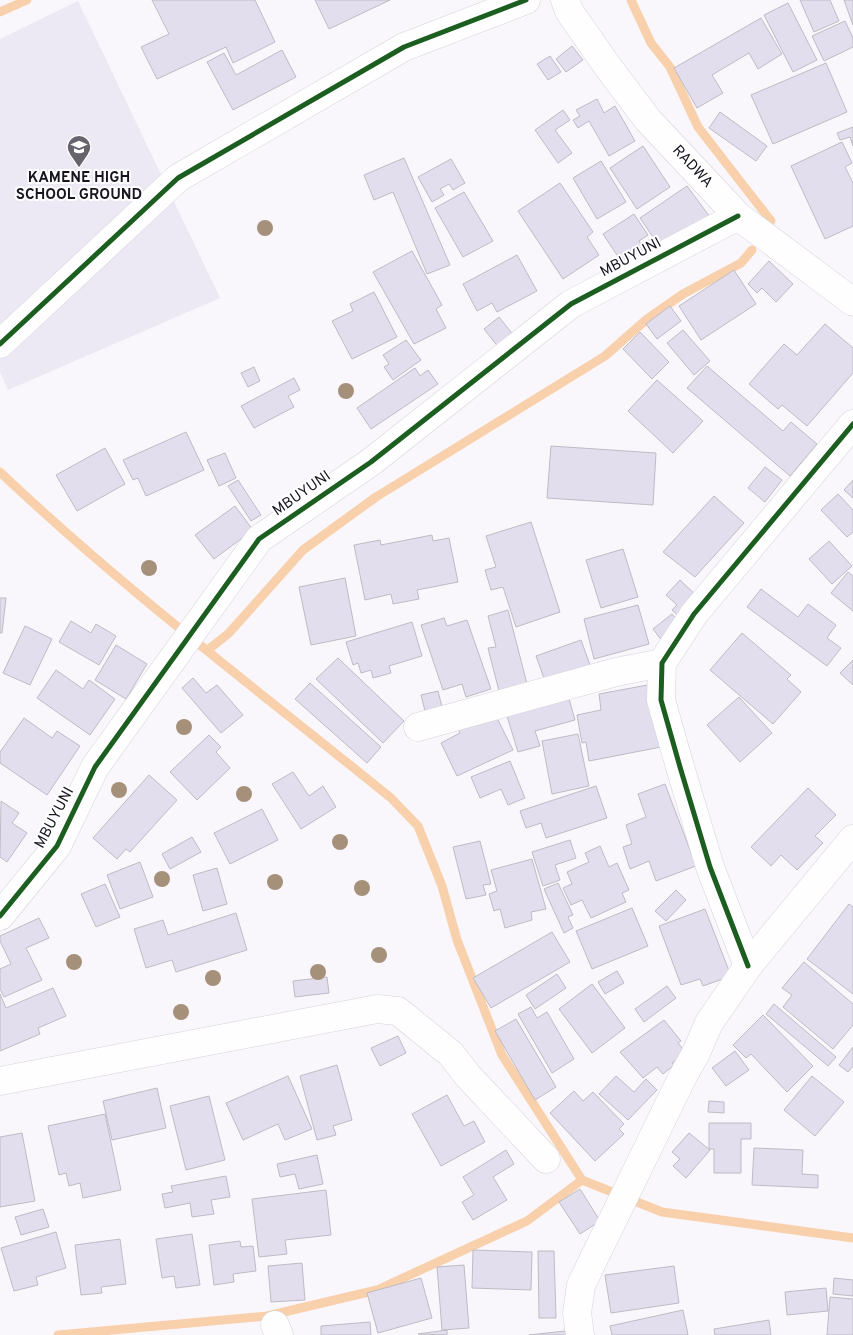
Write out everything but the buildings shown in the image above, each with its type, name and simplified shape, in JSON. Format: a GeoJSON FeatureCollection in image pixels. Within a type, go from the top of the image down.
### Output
{"type":"FeatureCollection","features":[{"type":"Feature","properties":{"kind":"street"},"geometry":{"type":"LineString","coordinates":[[0,344],[178,178],[404,47],[526,0]]}},
{"type":"Feature","properties":{"kind":"street","name":"RADWA"},"geometry":{"type":"LineString","coordinates":[[565,0],[569,11],[648,120],[738,216],[853,302]]}},
{"type":"Feature","properties":{"kind":"street","name":"MBUYUNI"},"geometry":{"type":"LineString","coordinates":[[0,916],[57,846],[95,767],[259,539],[371,462],[571,304],[738,216]]}},
{"type":"Feature","properties":{"kind":"street"},"geometry":{"type":"LineString","coordinates":[[748,966],[710,867],[677,758],[661,700],[662,663],[694,614],[853,424]]}},
{"type":"Feature","properties":{"kind":"street"},"geometry":{"type":"LineString","coordinates":[[418,727],[616,672],[662,663]]}},
{"type":"Feature","properties":{"kind":"street"},"geometry":{"type":"LineString","coordinates":[[580,1335],[577,1313],[581,1285],[696,1053],[709,1022],[748,966],[853,839]]}},
{"type":"Feature","properties":{"kind":"street"},"geometry":{"type":"LineString","coordinates":[[0,1081],[377,1008],[398,1011],[451,1054],[468,1076],[546,1159]]}},
{"type":"Feature","properties":{"kind":"shaded area","name":"KAMENE HIGH SCHOOL GROUND"},"geometry":{"type":"Polygon","coordinates":[[[78,1],[220,298],[8,390],[0,372],[0,39],[78,1]]]}},
{"type":"Feature","properties":{"kind":"waterway"},"geometry":{"type":"LineString","coordinates":[[0,12],[27,0]]}},
{"type":"Feature","properties":{"kind":"waterway"},"geometry":{"type":"LineString","coordinates":[[631,0],[651,43],[670,67],[698,127],[771,221]]}},
{"type":"Feature","properties":{"kind":"waterway"},"geometry":{"type":"LineString","coordinates":[[209,651],[229,633],[303,550],[376,497],[605,356],[647,319],[683,294],[741,263],[752,250]]}},
{"type":"Feature","properties":{"kind":"waterway"},"geometry":{"type":"LineString","coordinates":[[0,472],[94,557],[192,639],[391,798],[418,826],[442,886],[457,940],[502,1055],[582,1180],[662,1212],[853,1238]]}},
{"type":"Feature","properties":{"kind":"waterway"},"geometry":{"type":"LineString","coordinates":[[58,1335],[267,1316],[377,1290],[527,1221],[582,1180]]}},
{"type":"Feature","properties":{"kind":"cycle path"},"geometry":{"type":"LineString","coordinates":[[0,344],[178,178],[404,47],[526,0]]}},
{"type":"Feature","properties":{"kind":"cycle path"},"geometry":{"type":"LineString","coordinates":[[0,916],[57,846],[95,767],[259,539],[371,462],[571,304],[738,216]]}},
{"type":"Feature","properties":{"kind":"cycle path"},"geometry":{"type":"LineString","coordinates":[[748,966],[710,867],[680,767],[661,700],[662,663],[694,614],[853,424]]}},
{"type":"Feature","properties":{"kind":"place","name":"KAMENE HIGH SCHOOL GROUND"},"geometry":{"type":"Point","coordinates":[79,168]}}]}
